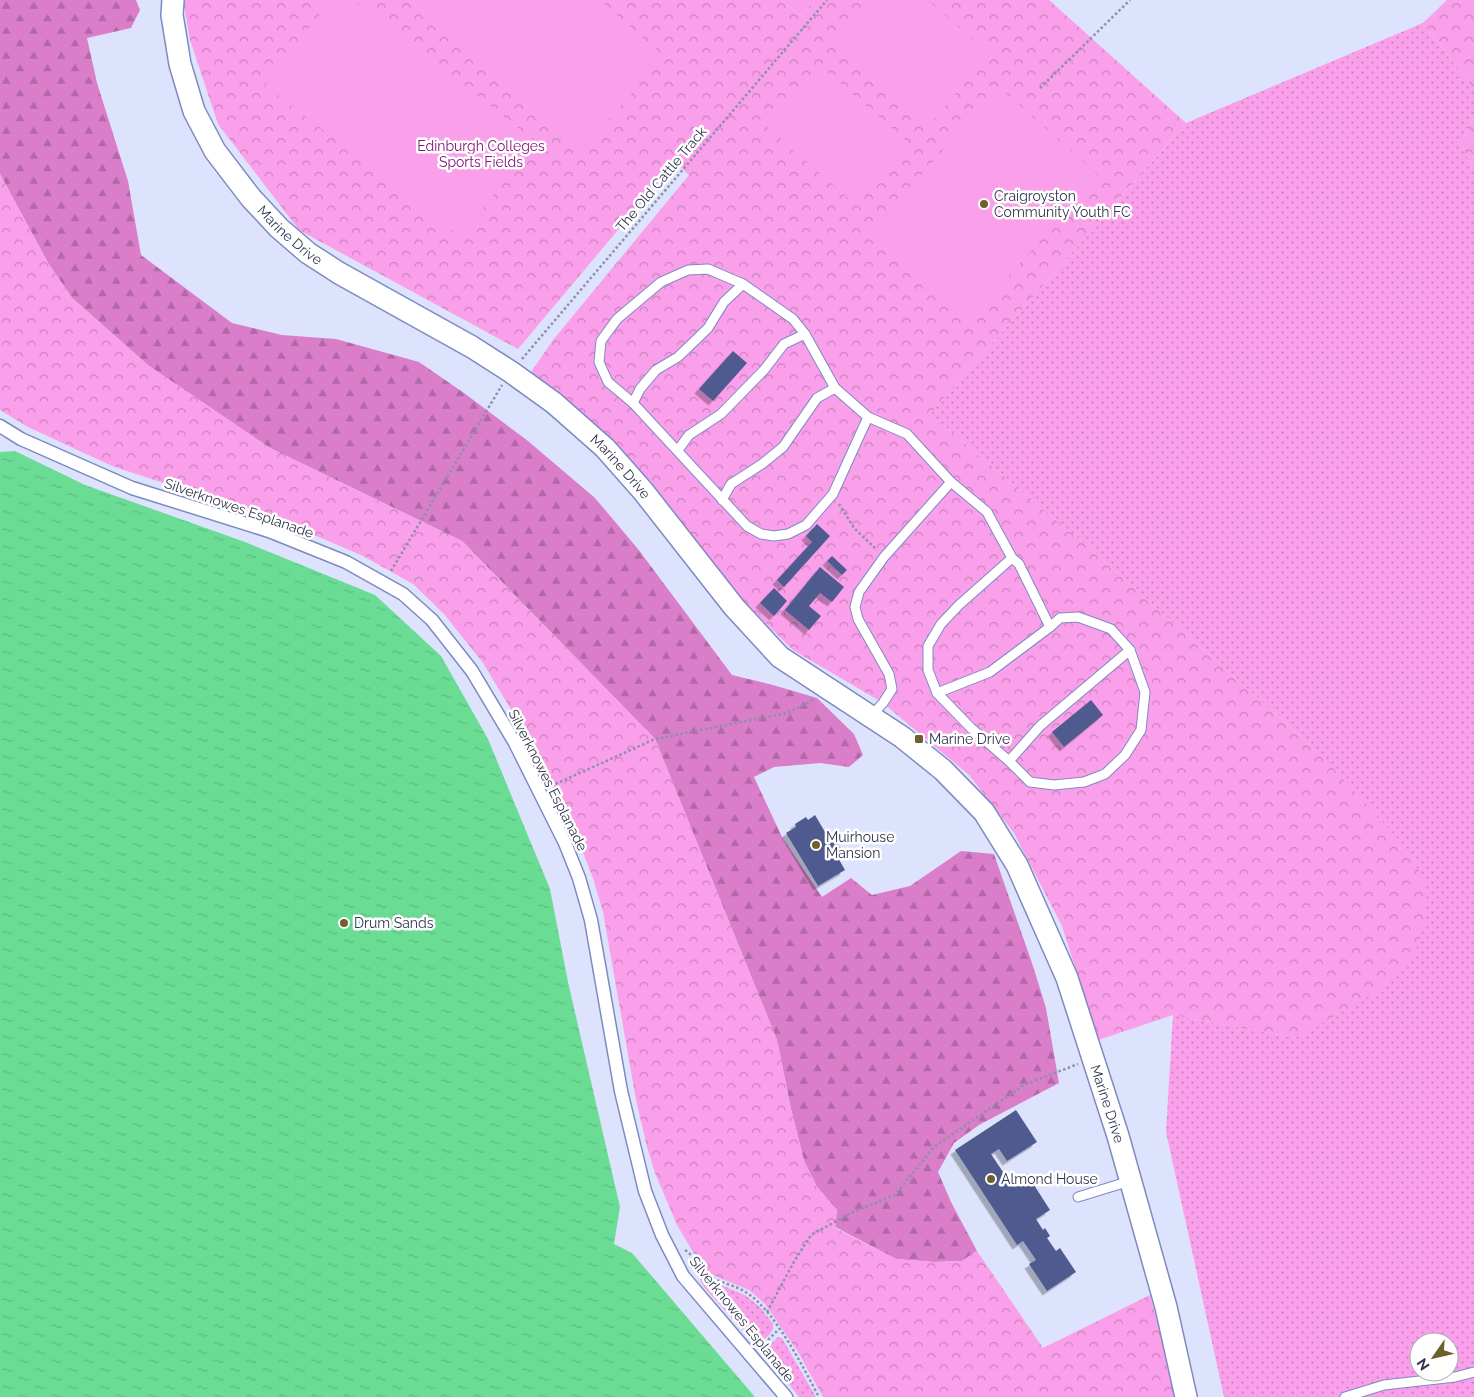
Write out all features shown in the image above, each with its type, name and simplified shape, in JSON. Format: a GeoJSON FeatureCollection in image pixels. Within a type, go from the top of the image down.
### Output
{"type":"FeatureCollection","features":[{"type":"Feature","properties":{"kind":"street","name":"Marine Drive"},"geometry":{"type":"LineString","coordinates":[[173,0],[172,15],[180,64],[194,111],[215,151],[251,198],[279,228],[308,253],[339,273],[472,347],[554,403],[605,448],[643,491],[734,607],[780,657],[902,737],[943,770],[984,812],[1017,865],[1067,978],[1118,1136],[1166,1307],[1186,1397]]}},
{"type":"Feature","properties":{"kind":"street","name":"Silverknowes Esplanade"},"geometry":{"type":"LineString","coordinates":[[0,426],[21,439],[132,488],[269,531],[346,562],[403,594],[432,620],[472,671],[515,744],[565,843],[579,878],[591,920],[621,1091],[645,1191],[662,1235],[683,1276],[786,1397]]}},
{"type":"Feature","properties":{"kind":"lane"},"geometry":{"type":"LineString","coordinates":[[868,417],[833,494],[806,526],[788,534],[774,536],[761,534],[747,526],[633,403],[608,382],[599,362],[601,341],[617,318],[662,282],[688,270],[708,269],[743,284],[793,319],[805,334],[835,388],[868,417],[907,434],[951,482],[987,512],[1012,558],[1020,564],[1050,627]]}},
{"type":"Feature","properties":{"kind":"lane"},"geometry":{"type":"LineString","coordinates":[[633,403],[640,389],[656,370],[678,357],[708,328],[724,302],[743,284]]}},
{"type":"Feature","properties":{"kind":"lane"},"geometry":{"type":"LineString","coordinates":[[678,450],[689,435],[721,414],[764,370],[784,344],[805,334]]}},
{"type":"Feature","properties":{"kind":"lane"},"geometry":{"type":"LineString","coordinates":[[722,500],[731,484],[762,464],[783,447],[817,398],[835,388]]}},
{"type":"Feature","properties":{"kind":"lane"},"geometry":{"type":"LineString","coordinates":[[871,716],[892,689],[889,674],[858,619],[855,606],[859,592],[884,557],[951,482]]}},
{"type":"Feature","properties":{"kind":"lane"},"geometry":{"type":"LineString","coordinates":[[937,693],[990,672],[1060,618],[1078,617],[1110,629],[1130,650],[1145,692],[1140,730],[1125,754],[1105,774],[1084,782],[1054,785],[1030,782],[971,728],[937,693],[928,670],[928,646],[941,624],[1012,558]]}},
{"type":"Feature","properties":{"kind":"lane"},"geometry":{"type":"LineString","coordinates":[[1009,761],[1040,726],[1130,650]]}},
{"type":"Feature","properties":{"kind":"lane"},"geometry":{"type":"LineString","coordinates":[[1078,1197],[1130,1181]]}},
{"type":"Feature","properties":{"kind":"lane"},"geometry":{"type":"LineString","coordinates":[[1344,1397],[1384,1386],[1455,1377],[1474,1372]]}},
{"type":"Feature","properties":{"kind":"path","name":"The Old Cattle Track"},"geometry":{"type":"LineString","coordinates":[[384,583],[510,372],[827,0]]}},
{"type":"Feature","properties":{"kind":"path"},"geometry":{"type":"LineString","coordinates":[[1040,88],[1130,0]]}},
{"type":"Feature","properties":{"kind":"path"},"geometry":{"type":"LineString","coordinates":[[833,494],[854,528],[884,557]]}},
{"type":"Feature","properties":{"kind":"path"},"geometry":{"type":"LineString","coordinates":[[539,792],[655,739],[787,713],[830,691]]}},
{"type":"Feature","properties":{"kind":"path"},"geometry":{"type":"LineString","coordinates":[[767,1312],[811,1234],[853,1212],[895,1195],[934,1147],[1024,1085],[1093,1059]]}},
{"type":"Feature","properties":{"kind":"path"},"geometry":{"type":"LineString","coordinates":[[662,1235],[691,1254],[705,1273],[747,1292],[762,1306],[796,1353],[819,1397]]}},
{"type":"Feature","properties":{"kind":"path"},"geometry":{"type":"LineString","coordinates":[[752,1356],[779,1329]]}},
{"type":"Feature","properties":{"kind":"green space"},"geometry":{"type":"Polygon","coordinates":[[[0,0],[136,0],[140,10],[131,28],[87,38],[97,83],[128,181],[141,255],[232,323],[282,335],[336,339],[419,362],[528,441],[595,498],[638,549],[732,675],[817,698],[854,734],[863,755],[849,767],[820,763],[774,767],[754,777],[782,837],[822,897],[851,878],[872,895],[910,886],[961,851],[994,854],[1046,1008],[1059,1083],[979,1125],[954,1143],[938,1172],[951,1202],[977,1251],[962,1261],[934,1262],[896,1259],[835,1227],[837,1210],[817,1187],[804,1161],[777,1040],[655,739],[462,541],[270,448],[149,366],[72,298],[48,263],[0,174],[0,0]]]}},
{"type":"Feature","properties":{"kind":"green space","name":"Edinburgh Colleges Sports Fields"},"geometry":{"type":"Polygon","coordinates":[[[183,0],[781,0],[801,16],[814,0],[1049,0],[1186,123],[930,414],[1095,553],[1318,752],[1409,851],[1425,884],[1425,923],[1410,965],[1382,989],[1295,1038],[1173,1015],[1098,1040],[1062,926],[1014,833],[969,775],[883,703],[793,650],[741,599],[651,482],[595,425],[531,372],[553,340],[689,175],[675,162],[518,349],[299,230],[218,124],[190,40],[183,0]]]}},
{"type":"Feature","properties":{"kind":"green space","name":"Edinburgh Colleges Sports Fields"},"geometry":{"type":"Polygon","coordinates":[[[331,0],[353,0],[535,141],[461,237],[265,85],[331,0]]]}},
{"type":"Feature","properties":{"kind":"green space"},"geometry":{"type":"Polygon","coordinates":[[[429,0],[600,0],[664,56],[580,153],[418,13],[429,0]]]}},
{"type":"Feature","properties":{"kind":"green space"},"geometry":{"type":"Polygon","coordinates":[[[781,0],[814,0],[801,16],[781,0]]]}},
{"type":"Feature","properties":{"kind":"green space"},"geometry":{"type":"Polygon","coordinates":[[[872,0],[928,0],[990,55],[926,128],[832,45],[872,0]]]}},
{"type":"Feature","properties":{"kind":"green space"},"geometry":{"type":"Polygon","coordinates":[[[1447,0],[1474,0],[1474,89],[1423,23],[1447,0]]]}},
{"type":"Feature","properties":{"kind":"green space"},"geometry":{"type":"Polygon","coordinates":[[[1423,23],[1474,89],[1474,116],[1460,145],[1474,167],[1474,1397],[1224,1397],[1166,1132],[1173,1015],[1296,1038],[1318,752],[1095,553],[930,414],[1186,123],[1423,23]]]}},
{"type":"Feature","properties":{"kind":"green space"},"geometry":{"type":"Polygon","coordinates":[[[820,66],[909,143],[856,205],[767,127],[820,66]]]}},
{"type":"Feature","properties":{"kind":"green space","name":"Craigroyston Community Youth FC"},"geometry":{"type":"Polygon","coordinates":[[[999,87],[1098,175],[969,321],[870,233],[999,87]]]}},
{"type":"Feature","properties":{"kind":"green space"},"geometry":{"type":"Polygon","coordinates":[[[1474,116],[1474,167],[1460,145],[1474,116]]]}},
{"type":"Feature","properties":{"kind":"green space"},"geometry":{"type":"Polygon","coordinates":[[[0,174],[48,263],[72,298],[149,366],[270,448],[462,541],[655,739],[777,1040],[804,1161],[817,1187],[837,1210],[835,1228],[896,1259],[934,1262],[962,1261],[977,1251],[1043,1348],[1150,1295],[1178,1397],[823,1397],[798,1352],[765,1304],[749,1290],[715,1276],[706,1270],[677,1225],[655,1173],[647,1147],[636,1100],[603,912],[593,878],[574,830],[515,716],[483,663],[444,614],[413,584],[363,556],[291,525],[112,466],[28,427],[0,410],[0,174]]]}},
{"type":"Feature","properties":{"kind":"green space"},"geometry":{"type":"Polygon","coordinates":[[[695,1267],[714,1282],[745,1295],[760,1307],[773,1324],[770,1334],[758,1345],[755,1344],[704,1287],[695,1267]]]}},
{"type":"Feature","properties":{"kind":"green space"},"geometry":{"type":"Polygon","coordinates":[[[778,1337],[782,1338],[816,1397],[799,1397],[768,1357],[765,1352],[766,1349],[778,1337]]]}},
{"type":"Feature","properties":{"kind":"water","name":"Drum Sands"},"geometry":{"type":"Polygon","coordinates":[[[15,451],[85,485],[245,542],[375,595],[441,656],[488,739],[550,889],[568,982],[620,1207],[614,1244],[632,1253],[755,1397],[0,1397],[0,452],[15,451]]]}},
{"type":"Feature","properties":{"kind":"building"},"geometry":{"type":"Polygon","coordinates":[[[733,351],[747,363],[713,401],[699,389],[733,351]]]}},
{"type":"Feature","properties":{"kind":"building"},"geometry":{"type":"Polygon","coordinates":[[[817,524],[830,536],[784,587],[777,580],[812,542],[806,536],[817,524]]]}},
{"type":"Feature","properties":{"kind":"building"},"geometry":{"type":"Polygon","coordinates":[[[832,556],[847,570],[842,575],[827,561],[832,556]]]}},
{"type":"Feature","properties":{"kind":"building"},"geometry":{"type":"Polygon","coordinates":[[[820,567],[844,587],[832,602],[820,593],[809,606],[821,616],[809,630],[785,610],[820,567]]]}},
{"type":"Feature","properties":{"kind":"building"},"geometry":{"type":"Polygon","coordinates":[[[774,588],[787,601],[774,616],[760,603],[774,588]]]}},
{"type":"Feature","properties":{"kind":"building"},"geometry":{"type":"Polygon","coordinates":[[[1091,700],[1103,715],[1064,747],[1052,732],[1091,700]]]}},
{"type":"Feature","properties":{"kind":"building","name":"Muirhouse Mansion"},"geometry":{"type":"Polygon","coordinates":[[[815,815],[828,837],[832,834],[843,852],[837,856],[845,870],[818,886],[786,833],[796,827],[795,824],[806,817],[808,820],[815,815]]]}},
{"type":"Feature","properties":{"kind":"building","name":"Almond House"},"geometry":{"type":"Polygon","coordinates":[[[1016,1110],[1037,1142],[1007,1161],[999,1149],[991,1154],[1011,1184],[1027,1174],[1050,1210],[1036,1219],[1043,1230],[1045,1228],[1050,1236],[1047,1238],[1056,1251],[1060,1248],[1076,1272],[1047,1291],[1029,1264],[1036,1260],[1023,1241],[1017,1245],[955,1150],[1016,1110]]]}},
{"type":"Feature","properties":{"kind":"place","name":"Craigroyston Community Youth FC"},"geometry":{"type":"Point","coordinates":[984,204]}},
{"type":"Feature","properties":{"kind":"place","name":"Marine Drive"},"geometry":{"type":"Point","coordinates":[919,739]}},
{"type":"Feature","properties":{"kind":"place","name":"Muirhouse Mansion"},"geometry":{"type":"Point","coordinates":[816,845]}},
{"type":"Feature","properties":{"kind":"place","name":"Drum Sands"},"geometry":{"type":"Point","coordinates":[344,923]}},
{"type":"Feature","properties":{"kind":"place","name":"Almond House"},"geometry":{"type":"Point","coordinates":[991,1179]}}]}
